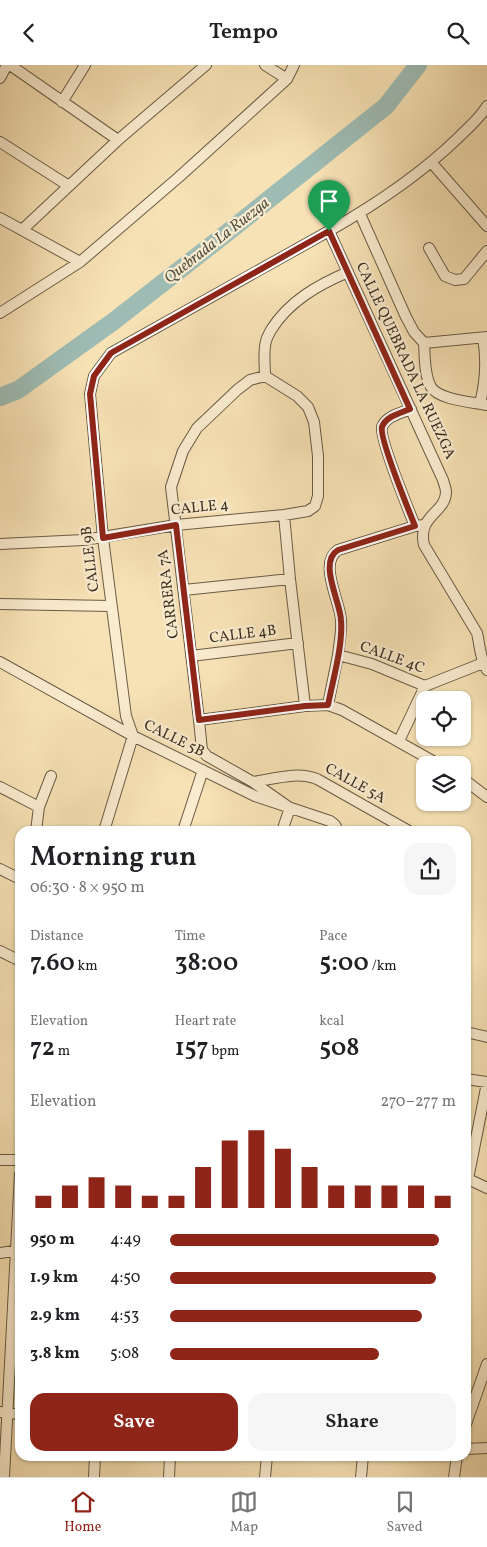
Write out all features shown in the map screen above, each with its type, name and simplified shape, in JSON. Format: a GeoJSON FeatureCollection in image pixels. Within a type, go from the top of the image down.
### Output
{"type":"FeatureCollection","features":[{"type":"Feature","properties":{"kind":"street"},"geometry":{"type":"LineString","coordinates":[[0,78],[8,65],[118,140]]}},
{"type":"Feature","properties":{"kind":"street"},"geometry":{"type":"LineString","coordinates":[[62,102],[85,65]]}},
{"type":"Feature","properties":{"kind":"street"},"geometry":{"type":"LineString","coordinates":[[22,230],[118,140],[206,65]]}},
{"type":"Feature","properties":{"kind":"street"},"geometry":{"type":"LineString","coordinates":[[265,65],[287,79]]}},
{"type":"Feature","properties":{"kind":"street"},"geometry":{"type":"LineString","coordinates":[[0,313],[80,262],[179,177],[287,79],[294,65]]}},
{"type":"Feature","properties":{"kind":"street"},"geometry":{"type":"LineString","coordinates":[[329,231],[360,214],[443,153],[481,116],[487,106]]}},
{"type":"Feature","properties":{"kind":"street"},"geometry":{"type":"LineString","coordinates":[[0,142],[69,186]]}},
{"type":"Feature","properties":{"kind":"street"},"geometry":{"type":"LineString","coordinates":[[431,162],[487,226]]}},
{"type":"Feature","properties":{"kind":"street"},"geometry":{"type":"LineString","coordinates":[[360,214],[406,317],[414,332],[424,343],[427,376],[430,386],[435,392],[446,397],[484,404],[485,337],[424,343]]}},
{"type":"Feature","properties":{"kind":"street"},"geometry":{"type":"LineString","coordinates":[[0,218],[80,262]]}},
{"type":"Feature","properties":{"kind":"street","name":"CALLE QUEBRADA LA RUEZGA"},"geometry":{"type":"LineString","coordinates":[[329,231],[443,480],[446,492],[444,501],[420,525]]}},
{"type":"Feature","properties":{"kind":"street","name":"CALLE 9B"},"geometry":{"type":"LineString","coordinates":[[132,736],[126,716],[103,538],[90,394],[94,376],[111,353],[329,231]]}},
{"type":"Feature","properties":{"kind":"street"},"geometry":{"type":"LineString","coordinates":[[429,248],[445,277],[455,281],[464,279],[487,251]]}},
{"type":"Feature","properties":{"kind":"street"},"geometry":{"type":"LineString","coordinates":[[305,706],[284,515],[308,511],[315,506],[318,495],[318,456],[314,422],[308,407],[297,395],[265,376],[264,355],[266,339],[276,322],[298,299],[328,281],[348,272]]}},
{"type":"Feature","properties":{"kind":"street","name":"CARRERA 7A"},"geometry":{"type":"LineString","coordinates":[[265,376],[250,381],[237,390],[197,428],[183,451],[171,487],[202,750],[207,756],[254,782],[290,807]]}},
{"type":"Feature","properties":{"kind":"street"},"geometry":{"type":"LineString","coordinates":[[410,409],[385,421],[382,428],[385,446],[420,525],[424,545],[484,645],[485,666],[425,686]]}},
{"type":"Feature","properties":{"kind":"street","name":"CALLE 4"},"geometry":{"type":"LineString","coordinates":[[0,544],[84,540],[176,525],[284,515]]}},
{"type":"Feature","properties":{"kind":"street"},"geometry":{"type":"LineString","coordinates":[[338,655],[341,620],[329,569],[330,559],[333,554],[338,550],[420,525]]}},
{"type":"Feature","properties":{"kind":"street"},"geometry":{"type":"LineString","coordinates":[[184,590],[290,579]]}},
{"type":"Feature","properties":{"kind":"street"},"geometry":{"type":"LineString","coordinates":[[0,604],[112,606]]}},
{"type":"Feature","properties":{"kind":"street","name":"CALLE 4B"},"geometry":{"type":"LineString","coordinates":[[191,656],[298,643]]}},
{"type":"Feature","properties":{"kind":"street","name":"CALLE 4C"},"geometry":{"type":"LineString","coordinates":[[328,705],[338,655],[372,664],[425,686],[398,741]]}},
{"type":"Feature","properties":{"kind":"street","name":"CALLE 5B"},"geometry":{"type":"LineString","coordinates":[[0,663],[132,736],[255,796],[330,821],[336,826]]}},
{"type":"Feature","properties":{"kind":"street"},"geometry":{"type":"LineString","coordinates":[[199,720],[305,706],[328,705],[342,710],[424,756]]}},
{"type":"Feature","properties":{"kind":"street"},"geometry":{"type":"LineString","coordinates":[[105,826],[132,736]]}},
{"type":"Feature","properties":{"kind":"street"},"geometry":{"type":"LineString","coordinates":[[186,826],[203,770]]}},
{"type":"Feature","properties":{"kind":"street","name":"CALLE 5A"},"geometry":{"type":"LineString","coordinates":[[254,782],[299,775],[310,776],[400,826]]}},
{"type":"Feature","properties":{"kind":"street"},"geometry":{"type":"LineString","coordinates":[[37,826],[39,807],[50,776]]}},
{"type":"Feature","properties":{"kind":"street"},"geometry":{"type":"LineString","coordinates":[[471,785],[487,797]]}},
{"type":"Feature","properties":{"kind":"street"},"geometry":{"type":"LineString","coordinates":[[0,787],[39,807]]}},
{"type":"Feature","properties":{"kind":"street"},"geometry":{"type":"LineString","coordinates":[[284,826],[290,807]]}},
{"type":"Feature","properties":{"kind":"street"},"geometry":{"type":"LineString","coordinates":[[0,869],[15,876]]}},
{"type":"Feature","properties":{"kind":"street"},"geometry":{"type":"LineString","coordinates":[[0,951],[15,958]]}},
{"type":"Feature","properties":{"kind":"street"},"geometry":{"type":"LineString","coordinates":[[471,1033],[487,1037]]}},
{"type":"Feature","properties":{"kind":"street"},"geometry":{"type":"LineString","coordinates":[[471,1080],[487,1083],[471,1159]]}},
{"type":"Feature","properties":{"kind":"street"},"geometry":{"type":"LineString","coordinates":[[0,1160],[15,1160]]}},
{"type":"Feature","properties":{"kind":"street"},"geometry":{"type":"LineString","coordinates":[[471,1180],[487,1188]]}},
{"type":"Feature","properties":{"kind":"street"},"geometry":{"type":"LineString","coordinates":[[0,1253],[15,1250]]}},
{"type":"Feature","properties":{"kind":"street"},"geometry":{"type":"LineString","coordinates":[[4,1477],[4,1413],[15,1285]]}},
{"type":"Feature","properties":{"kind":"street"},"geometry":{"type":"LineString","coordinates":[[471,1410],[487,1364]]}},
{"type":"Feature","properties":{"kind":"street"},"geometry":{"type":"LineString","coordinates":[[471,1449],[487,1448]]}},
{"type":"Feature","properties":{"kind":"street"},"geometry":{"type":"LineString","coordinates":[[94,1477],[96,1461]]}},
{"type":"Feature","properties":{"kind":"street"},"geometry":{"type":"LineString","coordinates":[[169,1477],[170,1461]]}},
{"type":"Feature","properties":{"kind":"street"},"geometry":{"type":"LineString","coordinates":[[265,1477],[266,1461]]}},
{"type":"Feature","properties":{"kind":"street"},"geometry":{"type":"LineString","coordinates":[[361,1477],[363,1461]]}},
{"type":"Feature","properties":{"kind":"street"},"geometry":{"type":"LineString","coordinates":[[454,1477],[456,1461]]}},
{"type":"Feature","properties":{"kind":"waterway","name":"Quebrada La Ruezga"},"geometry":{"type":"LineString","coordinates":[[0,397],[18,390],[114,321],[223,236],[386,106],[418,65]]}},
{"type":"Feature","properties":{"kind":"route"},"geometry":{"type":"LineString","coordinates":[[329,231],[410,409],[385,421],[382,428],[382,437],[415,526],[338,550],[330,559],[329,569],[341,620],[338,655],[328,705],[305,706],[199,720],[176,525],[103,538],[90,394],[94,376],[111,353],[329,231]]}}]}
